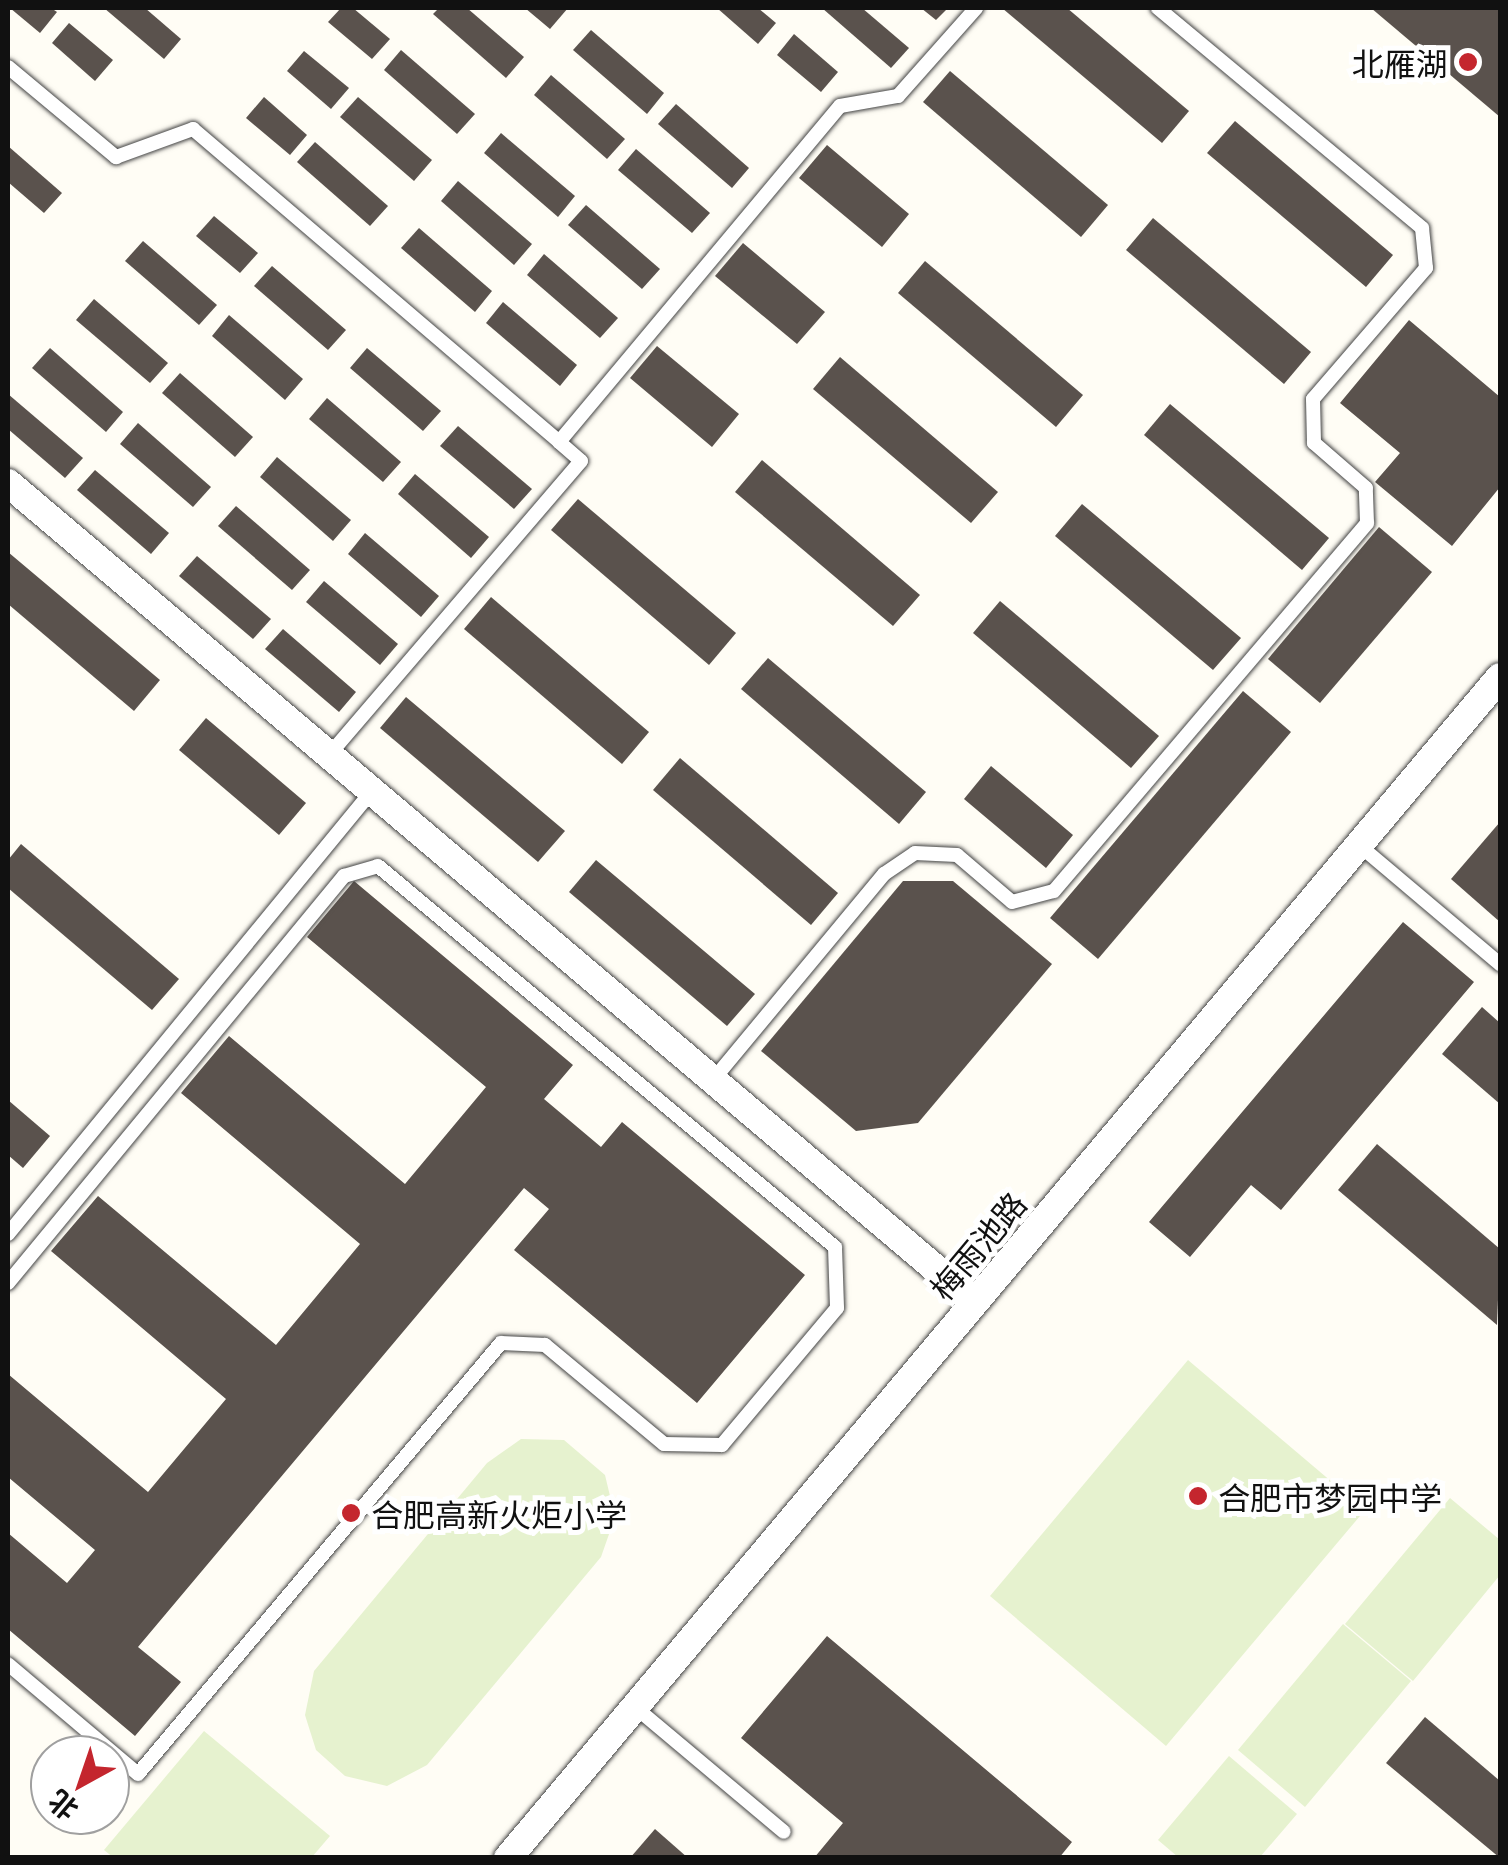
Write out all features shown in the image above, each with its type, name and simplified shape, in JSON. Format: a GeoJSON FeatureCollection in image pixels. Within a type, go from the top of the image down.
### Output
{"type":"FeatureCollection","features":[{"type":"Feature","properties":{"kind":"street"},"geometry":{"type":"LineString","coordinates":[[8,483],[975,1302]]}},
{"type":"Feature","properties":{"kind":"street","name":"梅雨池路"},"geometry":{"type":"LineString","coordinates":[[508,1858],[1500,676]]}},
{"type":"Feature","properties":{"kind":"lane"},"geometry":{"type":"LineString","coordinates":[[560,442],[840,106],[898,96],[976,8]]}},
{"type":"Feature","properties":{"kind":"lane"},"geometry":{"type":"LineString","coordinates":[[713,1080],[884,874],[915,853],[957,855],[1012,902],[1054,891],[1366,523],[1366,488],[1314,443],[1313,399],[1426,268],[1422,228],[1158,8]]}},
{"type":"Feature","properties":{"kind":"lane"},"geometry":{"type":"LineString","coordinates":[[8,67],[116,157],[193,130],[581,461],[329,755]]}},
{"type":"Feature","properties":{"kind":"lane"},"geometry":{"type":"LineString","coordinates":[[8,1234],[372,791]]}},
{"type":"Feature","properties":{"kind":"lane"},"geometry":{"type":"LineString","coordinates":[[1359,845],[1500,964]]}},
{"type":"Feature","properties":{"kind":"lane"},"geometry":{"type":"LineString","coordinates":[[8,1283],[344,876],[378,866],[834,1248],[837,1308],[722,1446],[664,1444],[545,1345],[502,1343],[138,1774],[8,1664]]}},
{"type":"Feature","properties":{"kind":"lane"},"geometry":{"type":"LineString","coordinates":[[634,1706],[784,1832]]}},
{"type":"Feature","properties":{"kind":"green space"},"geometry":{"type":"Polygon","coordinates":[[[1188,1360],[1365,1510],[1166,1746],[990,1596],[1188,1360]]]}},
{"type":"Feature","properties":{"kind":"green space"},"geometry":{"type":"Polygon","coordinates":[[[521,1439],[564,1440],[605,1475],[615,1517],[601,1557],[427,1765],[387,1786],[345,1776],[316,1750],[305,1715],[314,1671],[487,1463],[521,1439]]]}},
{"type":"Feature","properties":{"kind":"green space"},"geometry":{"type":"Polygon","coordinates":[[[1450,1498],[1500,1540],[1500,1575],[1413,1681],[1345,1624],[1450,1498]]]}},
{"type":"Feature","properties":{"kind":"green space"},"geometry":{"type":"Polygon","coordinates":[[[1343,1624],[1411,1681],[1305,1807],[1238,1750],[1343,1624]]]}},
{"type":"Feature","properties":{"kind":"green space"},"geometry":{"type":"Polygon","coordinates":[[[204,1731],[330,1836],[312,1857],[114,1858],[104,1850],[117,1835],[130,1835],[130,1819],[204,1731]]]}},
{"type":"Feature","properties":{"kind":"green space"},"geometry":{"type":"Polygon","coordinates":[[[1229,1756],[1297,1814],[1260,1857],[1178,1857],[1158,1840],[1229,1756]]]}},
{"type":"Feature","properties":{"kind":"building"},"geometry":{"type":"Polygon","coordinates":[[[10,8],[51,8],[57,12],[40,33],[10,8]]]}},
{"type":"Feature","properties":{"kind":"building"},"geometry":{"type":"Polygon","coordinates":[[[104,8],[145,8],[181,39],[164,59],[104,8]]]}},
{"type":"Feature","properties":{"kind":"building"},"geometry":{"type":"Polygon","coordinates":[[[341,8],[353,8],[390,39],[372,59],[328,22],[341,8]]]}},
{"type":"Feature","properties":{"kind":"building"},"geometry":{"type":"Polygon","coordinates":[[[439,8],[467,8],[524,57],[506,78],[433,14],[439,8]]]}},
{"type":"Feature","properties":{"kind":"building"},"geometry":{"type":"Polygon","coordinates":[[[525,8],[568,8],[550,29],[525,8]]]}},
{"type":"Feature","properties":{"kind":"building"},"geometry":{"type":"Polygon","coordinates":[[[717,8],[758,8],[776,23],[758,44],[717,8]]]}},
{"type":"Feature","properties":{"kind":"building"},"geometry":{"type":"Polygon","coordinates":[[[822,8],[862,8],[909,48],[891,68],[822,8]]]}},
{"type":"Feature","properties":{"kind":"building"},"geometry":{"type":"Polygon","coordinates":[[[921,8],[948,8],[936,20],[921,8]]]}},
{"type":"Feature","properties":{"kind":"building"},"geometry":{"type":"Polygon","coordinates":[[[1002,8],[1067,8],[1189,111],[1162,143],[1002,8]]]}},
{"type":"Feature","properties":{"kind":"building","name":"北雁湖"},"geometry":{"type":"Polygon","coordinates":[[[1371,8],[1500,8],[1500,117],[1371,8]]]}},
{"type":"Feature","properties":{"kind":"building"},"geometry":{"type":"Polygon","coordinates":[[[69,23],[113,60],[95,81],[52,43],[69,23]]]}},
{"type":"Feature","properties":{"kind":"building"},"geometry":{"type":"Polygon","coordinates":[[[591,30],[664,93],[647,114],[573,50],[591,30]]]}},
{"type":"Feature","properties":{"kind":"building"},"geometry":{"type":"Polygon","coordinates":[[[794,34],[838,72],[821,92],[777,55],[794,34]]]}},
{"type":"Feature","properties":{"kind":"building"},"geometry":{"type":"Polygon","coordinates":[[[401,50],[475,114],[457,134],[384,70],[401,50]]]}},
{"type":"Feature","properties":{"kind":"building"},"geometry":{"type":"Polygon","coordinates":[[[304,51],[349,88],[331,109],[287,71],[304,51]]]}},
{"type":"Feature","properties":{"kind":"building"},"geometry":{"type":"Polygon","coordinates":[[[950,71],[1108,205],[1081,237],[923,102],[950,71]]]}},
{"type":"Feature","properties":{"kind":"building"},"geometry":{"type":"Polygon","coordinates":[[[551,75],[625,139],[607,159],[534,95],[551,75]]]}},
{"type":"Feature","properties":{"kind":"building"},"geometry":{"type":"Polygon","coordinates":[[[264,97],[307,135],[290,155],[246,118],[264,97]]]}},
{"type":"Feature","properties":{"kind":"building"},"geometry":{"type":"Polygon","coordinates":[[[358,97],[432,160],[414,181],[340,117],[358,97]]]}},
{"type":"Feature","properties":{"kind":"building"},"geometry":{"type":"Polygon","coordinates":[[[676,104],[749,168],[732,188],[658,124],[676,104]]]}},
{"type":"Feature","properties":{"kind":"building"},"geometry":{"type":"Polygon","coordinates":[[[1235,121],[1393,255],[1366,287],[1207,153],[1235,121]]]}},
{"type":"Feature","properties":{"kind":"building"},"geometry":{"type":"Polygon","coordinates":[[[501,133],[575,196],[558,217],[484,153],[501,133]]]}},
{"type":"Feature","properties":{"kind":"building"},"geometry":{"type":"Polygon","coordinates":[[[315,142],[388,206],[370,226],[297,162],[315,142]]]}},
{"type":"Feature","properties":{"kind":"building"},"geometry":{"type":"Polygon","coordinates":[[[827,145],[909,214],[882,247],[799,178],[827,145]]]}},
{"type":"Feature","properties":{"kind":"building"},"geometry":{"type":"Polygon","coordinates":[[[8,146],[62,193],[44,213],[8,182],[8,146]]]}},
{"type":"Feature","properties":{"kind":"building"},"geometry":{"type":"Polygon","coordinates":[[[636,149],[710,213],[692,233],[618,170],[636,149]]]}},
{"type":"Feature","properties":{"kind":"building"},"geometry":{"type":"Polygon","coordinates":[[[458,181],[532,244],[514,265],[441,201],[458,181]]]}},
{"type":"Feature","properties":{"kind":"building"},"geometry":{"type":"Polygon","coordinates":[[[586,205],[660,269],[642,289],[568,225],[586,205]]]}},
{"type":"Feature","properties":{"kind":"building"},"geometry":{"type":"Polygon","coordinates":[[[214,216],[258,253],[240,273],[196,236],[214,216]]]}},
{"type":"Feature","properties":{"kind":"building"},"geometry":{"type":"Polygon","coordinates":[[[1153,218],[1311,352],[1284,384],[1126,250],[1153,218]]]}},
{"type":"Feature","properties":{"kind":"building"},"geometry":{"type":"Polygon","coordinates":[[[419,228],[492,291],[475,312],[401,248],[419,228]]]}},
{"type":"Feature","properties":{"kind":"building"},"geometry":{"type":"Polygon","coordinates":[[[143,241],[217,305],[199,325],[125,261],[143,241]]]}},
{"type":"Feature","properties":{"kind":"building"},"geometry":{"type":"Polygon","coordinates":[[[743,243],[825,312],[797,344],[715,276],[743,243]]]}},
{"type":"Feature","properties":{"kind":"building"},"geometry":{"type":"Polygon","coordinates":[[[544,254],[618,318],[600,338],[527,275],[544,254]]]}},
{"type":"Feature","properties":{"kind":"building"},"geometry":{"type":"Polygon","coordinates":[[[925,261],[1083,395],[1056,427],[898,293],[925,261]]]}},
{"type":"Feature","properties":{"kind":"building"},"geometry":{"type":"Polygon","coordinates":[[[272,266],[346,330],[328,350],[254,286],[272,266]]]}},
{"type":"Feature","properties":{"kind":"building"},"geometry":{"type":"Polygon","coordinates":[[[94,299],[168,363],[150,383],[76,320],[94,299]]]}},
{"type":"Feature","properties":{"kind":"building"},"geometry":{"type":"Polygon","coordinates":[[[503,302],[577,365],[560,386],[486,323],[503,302]]]}},
{"type":"Feature","properties":{"kind":"building"},"geometry":{"type":"Polygon","coordinates":[[[229,315],[303,379],[285,400],[212,336],[229,315]]]}},
{"type":"Feature","properties":{"kind":"building"},"geometry":{"type":"Polygon","coordinates":[[[1409,320],[1500,397],[1500,487],[1452,546],[1375,482],[1400,453],[1340,403],[1409,320]]]}},
{"type":"Feature","properties":{"kind":"building"},"geometry":{"type":"Polygon","coordinates":[[[657,346],[739,414],[712,447],[630,378],[657,346]]]}},
{"type":"Feature","properties":{"kind":"building"},"geometry":{"type":"Polygon","coordinates":[[[50,348],[123,412],[106,432],[32,368],[50,348]]]}},
{"type":"Feature","properties":{"kind":"building"},"geometry":{"type":"Polygon","coordinates":[[[367,348],[441,411],[423,431],[350,368],[367,348]]]}},
{"type":"Feature","properties":{"kind":"building"},"geometry":{"type":"Polygon","coordinates":[[[840,357],[998,492],[971,523],[813,389],[840,357]]]}},
{"type":"Feature","properties":{"kind":"building"},"geometry":{"type":"Polygon","coordinates":[[[180,373],[253,437],[235,457],[162,393],[180,373]]]}},
{"type":"Feature","properties":{"kind":"building"},"geometry":{"type":"Polygon","coordinates":[[[8,394],[83,458],[65,478],[8,429],[8,394]]]}},
{"type":"Feature","properties":{"kind":"building"},"geometry":{"type":"Polygon","coordinates":[[[327,398],[401,462],[383,482],[309,419],[327,398]]]}},
{"type":"Feature","properties":{"kind":"building"},"geometry":{"type":"Polygon","coordinates":[[[1170,404],[1329,538],[1302,570],[1144,435],[1170,404]]]}},
{"type":"Feature","properties":{"kind":"building"},"geometry":{"type":"Polygon","coordinates":[[[138,423],[211,487],[193,507],[120,444],[138,423]]]}},
{"type":"Feature","properties":{"kind":"building"},"geometry":{"type":"Polygon","coordinates":[[[458,426],[532,489],[514,509],[440,446],[458,426]]]}},
{"type":"Feature","properties":{"kind":"building"},"geometry":{"type":"Polygon","coordinates":[[[277,457],[351,520],[333,541],[260,477],[277,457]]]}},
{"type":"Feature","properties":{"kind":"building"},"geometry":{"type":"Polygon","coordinates":[[[762,460],[920,595],[893,626],[735,492],[762,460]]]}},
{"type":"Feature","properties":{"kind":"building"},"geometry":{"type":"Polygon","coordinates":[[[95,470],[169,533],[151,554],[77,490],[95,470]]]}},
{"type":"Feature","properties":{"kind":"building"},"geometry":{"type":"Polygon","coordinates":[[[415,474],[489,537],[471,558],[398,494],[415,474]]]}},
{"type":"Feature","properties":{"kind":"building"},"geometry":{"type":"Polygon","coordinates":[[[578,499],[736,633],[709,665],[551,530],[578,499]]]}},
{"type":"Feature","properties":{"kind":"building"},"geometry":{"type":"Polygon","coordinates":[[[1082,504],[1241,638],[1213,670],[1055,536],[1082,504]]]}},
{"type":"Feature","properties":{"kind":"building"},"geometry":{"type":"Polygon","coordinates":[[[236,506],[310,570],[292,590],[218,526],[236,506]]]}},
{"type":"Feature","properties":{"kind":"building"},"geometry":{"type":"Polygon","coordinates":[[[1379,527],[1432,572],[1320,703],[1268,659],[1379,527]]]}},
{"type":"Feature","properties":{"kind":"building"},"geometry":{"type":"Polygon","coordinates":[[[365,533],[439,596],[421,617],[348,554],[365,533]]]}},
{"type":"Feature","properties":{"kind":"building"},"geometry":{"type":"Polygon","coordinates":[[[8,552],[160,680],[134,711],[8,604],[8,552]]]}},
{"type":"Feature","properties":{"kind":"building"},"geometry":{"type":"Polygon","coordinates":[[[197,556],[271,619],[253,639],[179,576],[197,556]]]}},
{"type":"Feature","properties":{"kind":"building"},"geometry":{"type":"Polygon","coordinates":[[[324,581],[398,644],[380,665],[306,602],[324,581]]]}},
{"type":"Feature","properties":{"kind":"building"},"geometry":{"type":"Polygon","coordinates":[[[491,597],[649,732],[622,764],[464,629],[491,597]]]}},
{"type":"Feature","properties":{"kind":"building"},"geometry":{"type":"Polygon","coordinates":[[[1000,601],[1159,736],[1131,768],[973,633],[1000,601]]]}},
{"type":"Feature","properties":{"kind":"building"},"geometry":{"type":"Polygon","coordinates":[[[283,629],[356,692],[339,712],[265,649],[283,629]]]}},
{"type":"Feature","properties":{"kind":"building"},"geometry":{"type":"Polygon","coordinates":[[[768,658],[926,792],[899,824],[741,689],[768,658]]]}},
{"type":"Feature","properties":{"kind":"building"},"geometry":{"type":"Polygon","coordinates":[[[1243,691],[1291,732],[1098,959],[1050,918],[1243,691]]]}},
{"type":"Feature","properties":{"kind":"building"},"geometry":{"type":"Polygon","coordinates":[[[406,697],[565,831],[538,862],[380,728],[406,697]]]}},
{"type":"Feature","properties":{"kind":"building"},"geometry":{"type":"Polygon","coordinates":[[[206,718],[306,803],[279,835],[179,750],[206,718]]]}},
{"type":"Feature","properties":{"kind":"building"},"geometry":{"type":"Polygon","coordinates":[[[680,758],[838,893],[811,925],[653,790],[680,758]]]}},
{"type":"Feature","properties":{"kind":"building"},"geometry":{"type":"Polygon","coordinates":[[[991,766],[1073,835],[1046,868],[964,799],[991,766]]]}},
{"type":"Feature","properties":{"kind":"building"},"geometry":{"type":"Polygon","coordinates":[[[1500,822],[1500,922],[1451,879],[1500,822]]]}},
{"type":"Feature","properties":{"kind":"building"},"geometry":{"type":"Polygon","coordinates":[[[21,844],[179,979],[152,1010],[8,888],[8,860],[21,844]]]}},
{"type":"Feature","properties":{"kind":"building"},"geometry":{"type":"Polygon","coordinates":[[[596,860],[755,994],[727,1026],[569,892],[596,860]]]}},
{"type":"Feature","properties":{"kind":"building"},"geometry":{"type":"Polygon","coordinates":[[[354,881],[573,1065],[544,1099],[601,1147],[622,1122],[805,1275],[697,1403],[514,1250],[549,1209],[524,1188],[138,1647],[181,1682],[135,1736],[8,1629],[8,1533],[67,1583],[95,1550],[8,1477],[8,1374],[148,1492],[226,1399],[51,1251],[98,1196],[276,1345],[360,1244],[181,1093],[229,1036],[405,1184],[486,1087],[307,937],[354,881]]]}},
{"type":"Feature","properties":{"kind":"building"},"geometry":{"type":"Polygon","coordinates":[[[903,881],[953,881],[1052,964],[918,1123],[856,1131],[761,1051],[903,881]]]}},
{"type":"Feature","properties":{"kind":"building"},"geometry":{"type":"Polygon","coordinates":[[[1403,922],[1474,982],[1281,1210],[1251,1185],[1190,1257],[1149,1222],[1403,922]]]}},
{"type":"Feature","properties":{"kind":"building"},"geometry":{"type":"Polygon","coordinates":[[[1482,1007],[1500,1023],[1500,1104],[1442,1054],[1482,1007]]]}},
{"type":"Feature","properties":{"kind":"building"},"geometry":{"type":"Polygon","coordinates":[[[8,1100],[50,1136],[23,1168],[8,1155],[8,1100]]]}},
{"type":"Feature","properties":{"kind":"building"},"geometry":{"type":"Polygon","coordinates":[[[1377,1144],[1500,1249],[1497,1325],[1338,1190],[1377,1144]]]}},
{"type":"Feature","properties":{"kind":"building"},"geometry":{"type":"Polygon","coordinates":[[[827,1636],[1072,1842],[1059,1858],[814,1858],[843,1823],[741,1738],[827,1636]]]}},
{"type":"Feature","properties":{"kind":"building"},"geometry":{"type":"Polygon","coordinates":[[[1425,1717],[1500,1781],[1500,1858],[1386,1763],[1425,1717]]]}},
{"type":"Feature","properties":{"kind":"building"},"geometry":{"type":"Polygon","coordinates":[[[655,1829],[688,1858],[630,1858],[655,1829]]]}},
{"type":"Feature","properties":{"kind":"place","name":"北雁湖"},"geometry":{"type":"Point","coordinates":[1468,62]}},
{"type":"Feature","properties":{"kind":"place","name":"合肥市梦园中学"},"geometry":{"type":"Point","coordinates":[1198,1496]}},
{"type":"Feature","properties":{"kind":"place","name":"合肥高新火炬小学"},"geometry":{"type":"Point","coordinates":[351,1513]}}]}
